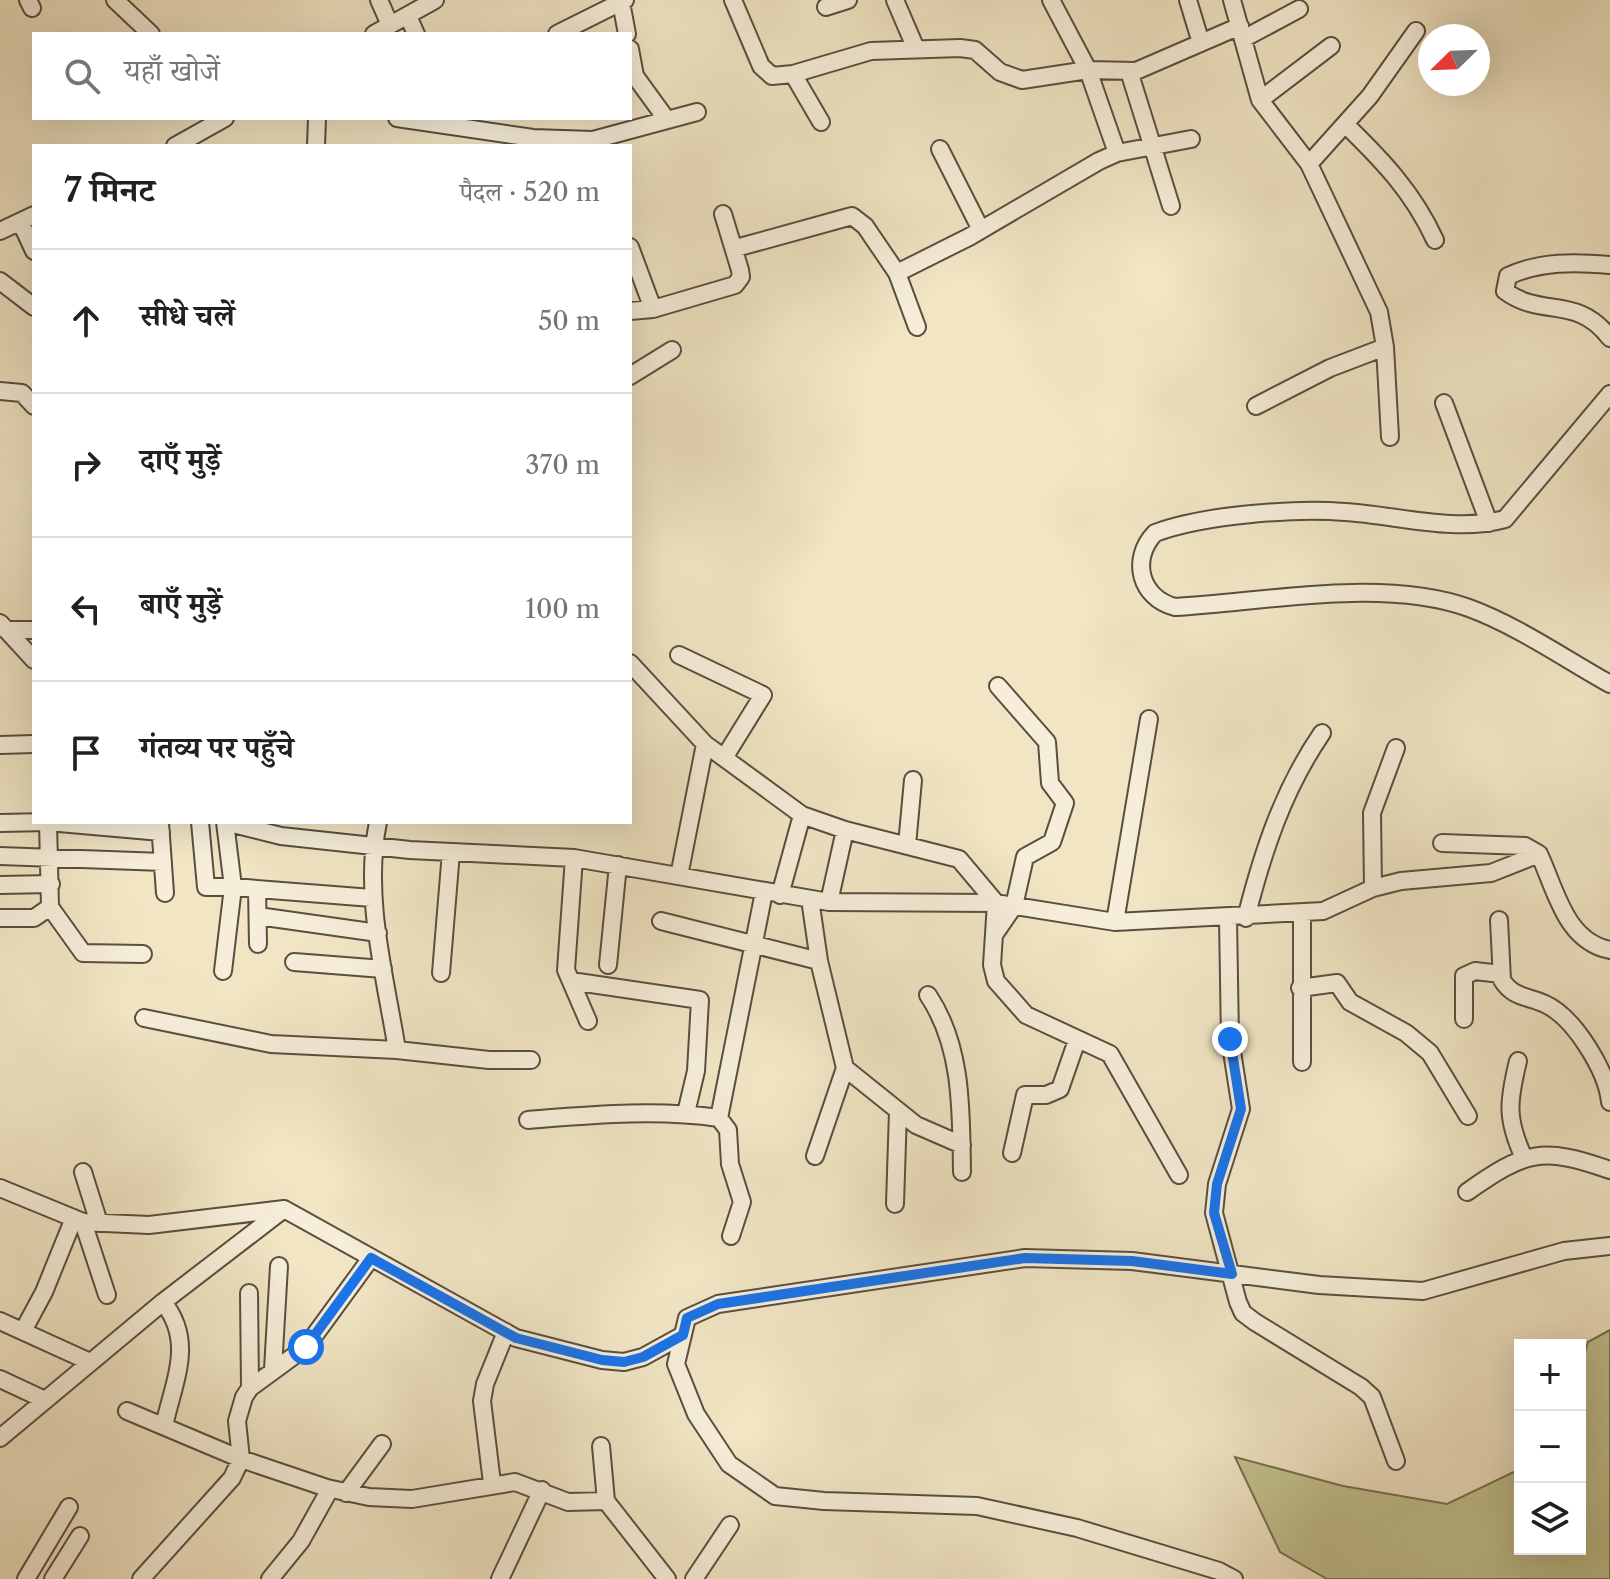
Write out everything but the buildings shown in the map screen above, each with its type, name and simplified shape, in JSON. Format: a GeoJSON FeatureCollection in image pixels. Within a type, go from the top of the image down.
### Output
{"type":"FeatureCollection","features":[{"type":"Feature","properties":{"kind":"street"},"geometry":{"type":"LineString","coordinates":[[115,0],[149,32]]}},
{"type":"Feature","properties":{"kind":"street"},"geometry":{"type":"LineString","coordinates":[[379,0],[390,25]]}},
{"type":"Feature","properties":{"kind":"street"},"geometry":{"type":"LineString","coordinates":[[378,32],[435,0]]}},
{"type":"Feature","properties":{"kind":"street"},"geometry":{"type":"LineString","coordinates":[[733,0],[761,66],[772,76],[793,74],[871,51],[916,49],[975,50],[1000,72],[1022,80],[1088,70],[1136,71],[1201,43],[1241,32],[1299,9]]}},
{"type":"Feature","properties":{"kind":"street"},"geometry":{"type":"LineString","coordinates":[[826,7],[848,0]]}},
{"type":"Feature","properties":{"kind":"street"},"geometry":{"type":"LineString","coordinates":[[895,0],[916,49]]}},
{"type":"Feature","properties":{"kind":"street"},"geometry":{"type":"LineString","coordinates":[[1051,0],[1088,70],[1117,153]]}},
{"type":"Feature","properties":{"kind":"street"},"geometry":{"type":"LineString","coordinates":[[1188,0],[1201,43]]}},
{"type":"Feature","properties":{"kind":"street"},"geometry":{"type":"LineString","coordinates":[[1232,0],[1260,100],[1309,164],[1379,312],[1385,347],[1390,437]]}},
{"type":"Feature","properties":{"kind":"street"},"geometry":{"type":"LineString","coordinates":[[561,32],[623,1],[627,32]]}},
{"type":"Feature","properties":{"kind":"street"},"geometry":{"type":"LineString","coordinates":[[408,16],[415,32]]}},
{"type":"Feature","properties":{"kind":"street"},"geometry":{"type":"LineString","coordinates":[[1309,164],[1370,96],[1416,31]]}},
{"type":"Feature","properties":{"kind":"street"},"geometry":{"type":"LineString","coordinates":[[1260,100],[1331,46]]}},
{"type":"Feature","properties":{"kind":"street"},"geometry":{"type":"LineString","coordinates":[[632,60],[635,76],[667,120]]}},
{"type":"Feature","properties":{"kind":"street"},"geometry":{"type":"LineString","coordinates":[[1129,71],[1171,206]]}},
{"type":"Feature","properties":{"kind":"street"},"geometry":{"type":"LineString","coordinates":[[793,74],[821,122]]}},
{"type":"Feature","properties":{"kind":"street"},"geometry":{"type":"LineString","coordinates":[[408,120],[535,142],[594,143],[697,112]]}},
{"type":"Feature","properties":{"kind":"street"},"geometry":{"type":"LineString","coordinates":[[179,144],[221,120]]}},
{"type":"Feature","properties":{"kind":"street"},"geometry":{"type":"LineString","coordinates":[[316,144],[317,120]]}},
{"type":"Feature","properties":{"kind":"street"},"geometry":{"type":"LineString","coordinates":[[1345,124],[1396,173],[1422,211],[1435,240]]}},
{"type":"Feature","properties":{"kind":"street"},"geometry":{"type":"LineString","coordinates":[[897,273],[981,230],[1117,153],[1191,139]]}},
{"type":"Feature","properties":{"kind":"street"},"geometry":{"type":"LineString","coordinates":[[940,149],[981,230]]}},
{"type":"Feature","properties":{"kind":"street"},"geometry":{"type":"LineString","coordinates":[[632,311],[653,309],[735,285],[741,277],[736,248],[723,214]]}},
{"type":"Feature","properties":{"kind":"street"},"geometry":{"type":"LineString","coordinates":[[736,248],[852,216],[865,226],[897,273],[917,327]]}},
{"type":"Feature","properties":{"kind":"street"},"geometry":{"type":"LineString","coordinates":[[0,231],[28,219],[32,240]]}},
{"type":"Feature","properties":{"kind":"street"},"geometry":{"type":"LineString","coordinates":[[632,252],[653,309]]}},
{"type":"Feature","properties":{"kind":"street"},"geometry":{"type":"LineString","coordinates":[[1610,265],[1576,262],[1530,266],[1508,276],[1505,291],[1522,304],[1561,308],[1595,319],[1610,338]]}},
{"type":"Feature","properties":{"kind":"street"},"geometry":{"type":"LineString","coordinates":[[0,281],[32,305]]}},
{"type":"Feature","properties":{"kind":"street"},"geometry":{"type":"LineString","coordinates":[[1256,406],[1330,368],[1385,347]]}},
{"type":"Feature","properties":{"kind":"street"},"geometry":{"type":"LineString","coordinates":[[632,375],[672,350]]}},
{"type":"Feature","properties":{"kind":"street"},"geometry":{"type":"LineString","coordinates":[[0,391],[22,393],[32,404]]}},
{"type":"Feature","properties":{"kind":"street"},"geometry":{"type":"LineString","coordinates":[[1610,394],[1505,519],[1489,523],[1448,523],[1343,511],[1268,513],[1155,533],[1144,545],[1140,565],[1150,593],[1161,604],[1175,607],[1367,593],[1439,600],[1496,620],[1610,684]]}},
{"type":"Feature","properties":{"kind":"street"},"geometry":{"type":"LineString","coordinates":[[1444,403],[1489,523]]}},
{"type":"Feature","properties":{"kind":"street"},"geometry":{"type":"LineString","coordinates":[[3,626],[32,630]]}},
{"type":"Feature","properties":{"kind":"street"},"geometry":{"type":"LineString","coordinates":[[3,626],[32,658]]}},
{"type":"Feature","properties":{"kind":"street"},"geometry":{"type":"LineString","coordinates":[[679,655],[763,695],[724,758]]}},
{"type":"Feature","properties":{"kind":"street"},"geometry":{"type":"LineString","coordinates":[[632,665],[705,744],[802,815],[845,830],[959,859],[996,903],[992,965],[1005,994],[1026,1015],[1110,1054],[1179,1175]]}},
{"type":"Feature","properties":{"kind":"street"},"geometry":{"type":"LineString","coordinates":[[994,935],[1014,906],[1025,857],[1052,842],[1065,803],[1050,783],[1047,742],[998,686]]}},
{"type":"Feature","properties":{"kind":"street"},"geometry":{"type":"LineString","coordinates":[[1115,922],[1149,719]]}},
{"type":"Feature","properties":{"kind":"street"},"geometry":{"type":"LineString","coordinates":[[1246,918],[1265,844],[1299,767],[1322,733]]}},
{"type":"Feature","properties":{"kind":"street"},"geometry":{"type":"LineString","coordinates":[[0,745],[32,744]]}},
{"type":"Feature","properties":{"kind":"street"},"geometry":{"type":"LineString","coordinates":[[679,876],[705,744]]}},
{"type":"Feature","properties":{"kind":"street"},"geometry":{"type":"LineString","coordinates":[[1373,888],[1372,813],[1396,748]]}},
{"type":"Feature","properties":{"kind":"street"},"geometry":{"type":"LineString","coordinates":[[907,845],[913,780]]}},
{"type":"Feature","properties":{"kind":"street"},"geometry":{"type":"LineString","coordinates":[[719,1118],[753,947],[802,815]]}},
{"type":"Feature","properties":{"kind":"street"},"geometry":{"type":"LineString","coordinates":[[0,823],[32,822]]}},
{"type":"Feature","properties":{"kind":"street"},"geometry":{"type":"LineString","coordinates":[[48,824],[50,907],[83,953],[143,954]]}},
{"type":"Feature","properties":{"kind":"street"},"geometry":{"type":"LineString","coordinates":[[93,824],[160,827],[165,893]]}},
{"type":"Feature","properties":{"kind":"street"},"geometry":{"type":"LineString","coordinates":[[200,824],[206,887],[372,898]]}},
{"type":"Feature","properties":{"kind":"street"},"geometry":{"type":"LineString","coordinates":[[223,971],[233,887],[225,824]]}},
{"type":"Feature","properties":{"kind":"street"},"geometry":{"type":"LineString","coordinates":[[233,824],[281,836],[373,846],[574,858],[829,902],[996,903],[1115,922],[1246,918],[1323,911],[1373,888],[1401,881],[1491,873],[1539,854]]}},
{"type":"Feature","properties":{"kind":"street"},"geometry":{"type":"LineString","coordinates":[[378,824],[373,846],[372,898],[397,1050]]}},
{"type":"Feature","properties":{"kind":"street"},"geometry":{"type":"LineString","coordinates":[[829,902],[845,830]]}},
{"type":"Feature","properties":{"kind":"street"},"geometry":{"type":"LineString","coordinates":[[1442,843],[1525,846],[1539,854],[1571,926],[1597,947],[1610,950]]}},
{"type":"Feature","properties":{"kind":"street"},"geometry":{"type":"LineString","coordinates":[[441,973],[451,852]]}},
{"type":"Feature","properties":{"kind":"street"},"geometry":{"type":"LineString","coordinates":[[0,856],[163,862]]}},
{"type":"Feature","properties":{"kind":"street"},"geometry":{"type":"LineString","coordinates":[[574,858],[566,970],[588,1021]]}},
{"type":"Feature","properties":{"kind":"street"},"geometry":{"type":"LineString","coordinates":[[608,965],[618,865]]}},
{"type":"Feature","properties":{"kind":"street"},"geometry":{"type":"LineString","coordinates":[[0,885],[51,884]]}},
{"type":"Feature","properties":{"kind":"street"},"geometry":{"type":"LineString","coordinates":[[257,889],[258,944]]}},
{"type":"Feature","properties":{"kind":"street"},"geometry":{"type":"LineString","coordinates":[[810,899],[819,961],[845,1068],[815,1156]]}},
{"type":"Feature","properties":{"kind":"street"},"geometry":{"type":"LineString","coordinates":[[0,918],[34,918],[50,907]]}},
{"type":"Feature","properties":{"kind":"street"},"geometry":{"type":"LineString","coordinates":[[1302,913],[1302,1062]]}},
{"type":"Feature","properties":{"kind":"street"},"geometry":{"type":"LineString","coordinates":[[258,916],[378,933]]}},
{"type":"Feature","properties":{"kind":"street"},"geometry":{"type":"LineString","coordinates":[[1228,918],[1230,1039],[1241,1109],[1217,1184],[1214,1213],[1243,1313],[1372,1397],[1396,1461]]}},
{"type":"Feature","properties":{"kind":"street"},"geometry":{"type":"LineString","coordinates":[[1499,920],[1501,974],[1508,989],[1554,1009],[1600,1062],[1610,1102]]}},
{"type":"Feature","properties":{"kind":"street"},"geometry":{"type":"LineString","coordinates":[[661,921],[753,947],[819,961]]}},
{"type":"Feature","properties":{"kind":"street"},"geometry":{"type":"LineString","coordinates":[[294,962],[383,969]]}},
{"type":"Feature","properties":{"kind":"street"},"geometry":{"type":"LineString","coordinates":[[1464,1019],[1464,976],[1475,971],[1501,974]]}},
{"type":"Feature","properties":{"kind":"street"},"geometry":{"type":"LineString","coordinates":[[571,981],[700,1000],[696,1071],[686,1113]]}},
{"type":"Feature","properties":{"kind":"street"},"geometry":{"type":"LineString","coordinates":[[1300,988],[1337,983],[1356,1007],[1406,1033],[1442,1067],[1468,1116]]}},
{"type":"Feature","properties":{"kind":"street"},"geometry":{"type":"LineString","coordinates":[[928,995],[939,1012],[961,1085],[962,1172]]}},
{"type":"Feature","properties":{"kind":"street"},"geometry":{"type":"LineString","coordinates":[[144,1018],[271,1044],[397,1050],[489,1060],[531,1060]]}},
{"type":"Feature","properties":{"kind":"street"},"geometry":{"type":"LineString","coordinates":[[1012,1153],[1025,1095],[1046,1095],[1060,1089],[1077,1040]]}},
{"type":"Feature","properties":{"kind":"street"},"geometry":{"type":"LineString","coordinates":[[1518,1061],[1509,1114],[1524,1158]]}},
{"type":"Feature","properties":{"kind":"street"},"geometry":{"type":"LineString","coordinates":[[845,1068],[916,1125],[962,1145]]}},
{"type":"Feature","properties":{"kind":"street"},"geometry":{"type":"LineString","coordinates":[[895,1204],[898,1111]]}},
{"type":"Feature","properties":{"kind":"street"},"geometry":{"type":"LineString","coordinates":[[528,1120],[686,1113],[719,1118],[728,1130],[728,1155],[742,1202],[731,1236]]}},
{"type":"Feature","properties":{"kind":"street"},"geometry":{"type":"LineString","coordinates":[[1467,1192],[1502,1167],[1524,1158],[1557,1155],[1610,1170]]}},
{"type":"Feature","properties":{"kind":"street"},"geometry":{"type":"LineString","coordinates":[[83,1172],[86,1221],[107,1295]]}},
{"type":"Feature","properties":{"kind":"street"},"geometry":{"type":"LineString","coordinates":[[0,1188],[86,1221],[149,1225],[284,1209],[506,1332],[587,1356],[624,1362],[643,1357],[683,1335]]}},
{"type":"Feature","properties":{"kind":"street"},"geometry":{"type":"LineString","coordinates":[[0,1438],[163,1302],[284,1209]]}},
{"type":"Feature","properties":{"kind":"street"},"geometry":{"type":"LineString","coordinates":[[23,1331],[86,1221]]}},
{"type":"Feature","properties":{"kind":"street"},"geometry":{"type":"LineString","coordinates":[[1234,1579],[1077,1528],[977,1506],[824,1501],[775,1496],[729,1464],[696,1414],[676,1364],[687,1318],[718,1304],[1025,1258],[1132,1261],[1319,1285],[1423,1291],[1564,1251],[1610,1246]]}},
{"type":"Feature","properties":{"kind":"street"},"geometry":{"type":"LineString","coordinates":[[250,1388],[315,1337],[371,1258]]}},
{"type":"Feature","properties":{"kind":"street"},"geometry":{"type":"LineString","coordinates":[[273,1369],[279,1266]]}},
{"type":"Feature","properties":{"kind":"street"},"geometry":{"type":"LineString","coordinates":[[141,1579],[232,1478],[241,1459],[237,1421],[250,1388],[249,1293]]}},
{"type":"Feature","properties":{"kind":"street"},"geometry":{"type":"LineString","coordinates":[[163,1302],[180,1326],[182,1343],[164,1426]]}},
{"type":"Feature","properties":{"kind":"street"},"geometry":{"type":"LineString","coordinates":[[2,1327],[23,1331],[90,1362]]}},
{"type":"Feature","properties":{"kind":"street"},"geometry":{"type":"LineString","coordinates":[[492,1483],[482,1401],[485,1384],[506,1332]]}},
{"type":"Feature","properties":{"kind":"street"},"geometry":{"type":"LineString","coordinates":[[0,1379],[45,1400]]}},
{"type":"Feature","properties":{"kind":"street"},"geometry":{"type":"LineString","coordinates":[[127,1411],[241,1459],[338,1491],[412,1499],[492,1483],[515,1482],[568,1502],[606,1501]]}},
{"type":"Feature","properties":{"kind":"street"},"geometry":{"type":"LineString","coordinates":[[270,1579],[338,1491],[382,1444]]}},
{"type":"Feature","properties":{"kind":"street"},"geometry":{"type":"LineString","coordinates":[[601,1446],[606,1501],[662,1577]]}},
{"type":"Feature","properties":{"kind":"street"},"geometry":{"type":"LineString","coordinates":[[500,1579],[542,1490]]}},
{"type":"Feature","properties":{"kind":"street"},"geometry":{"type":"LineString","coordinates":[[26,1579],[69,1507]]}},
{"type":"Feature","properties":{"kind":"street"},"geometry":{"type":"LineString","coordinates":[[694,1579],[730,1525]]}},
{"type":"Feature","properties":{"kind":"street"},"geometry":{"type":"LineString","coordinates":[[53,1579],[80,1536]]}},
{"type":"Feature","properties":{"kind":"green space"},"geometry":{"type":"Polygon","coordinates":[[[1610,1330],[1610,1579],[1327,1579],[1280,1552],[1235,1457],[1343,1486],[1447,1504],[1514,1472],[1514,1555],[1586,1555],[1588,1342],[1610,1330]]]}},
{"type":"Feature","properties":{"kind":"route"},"geometry":{"type":"LineString","coordinates":[[306,1347],[371,1258],[516,1338],[602,1360],[624,1362],[643,1357],[683,1335],[687,1318],[718,1304],[1025,1258],[1132,1261],[1232,1274],[1214,1213],[1217,1184],[1241,1109],[1230,1039]]}}]}
